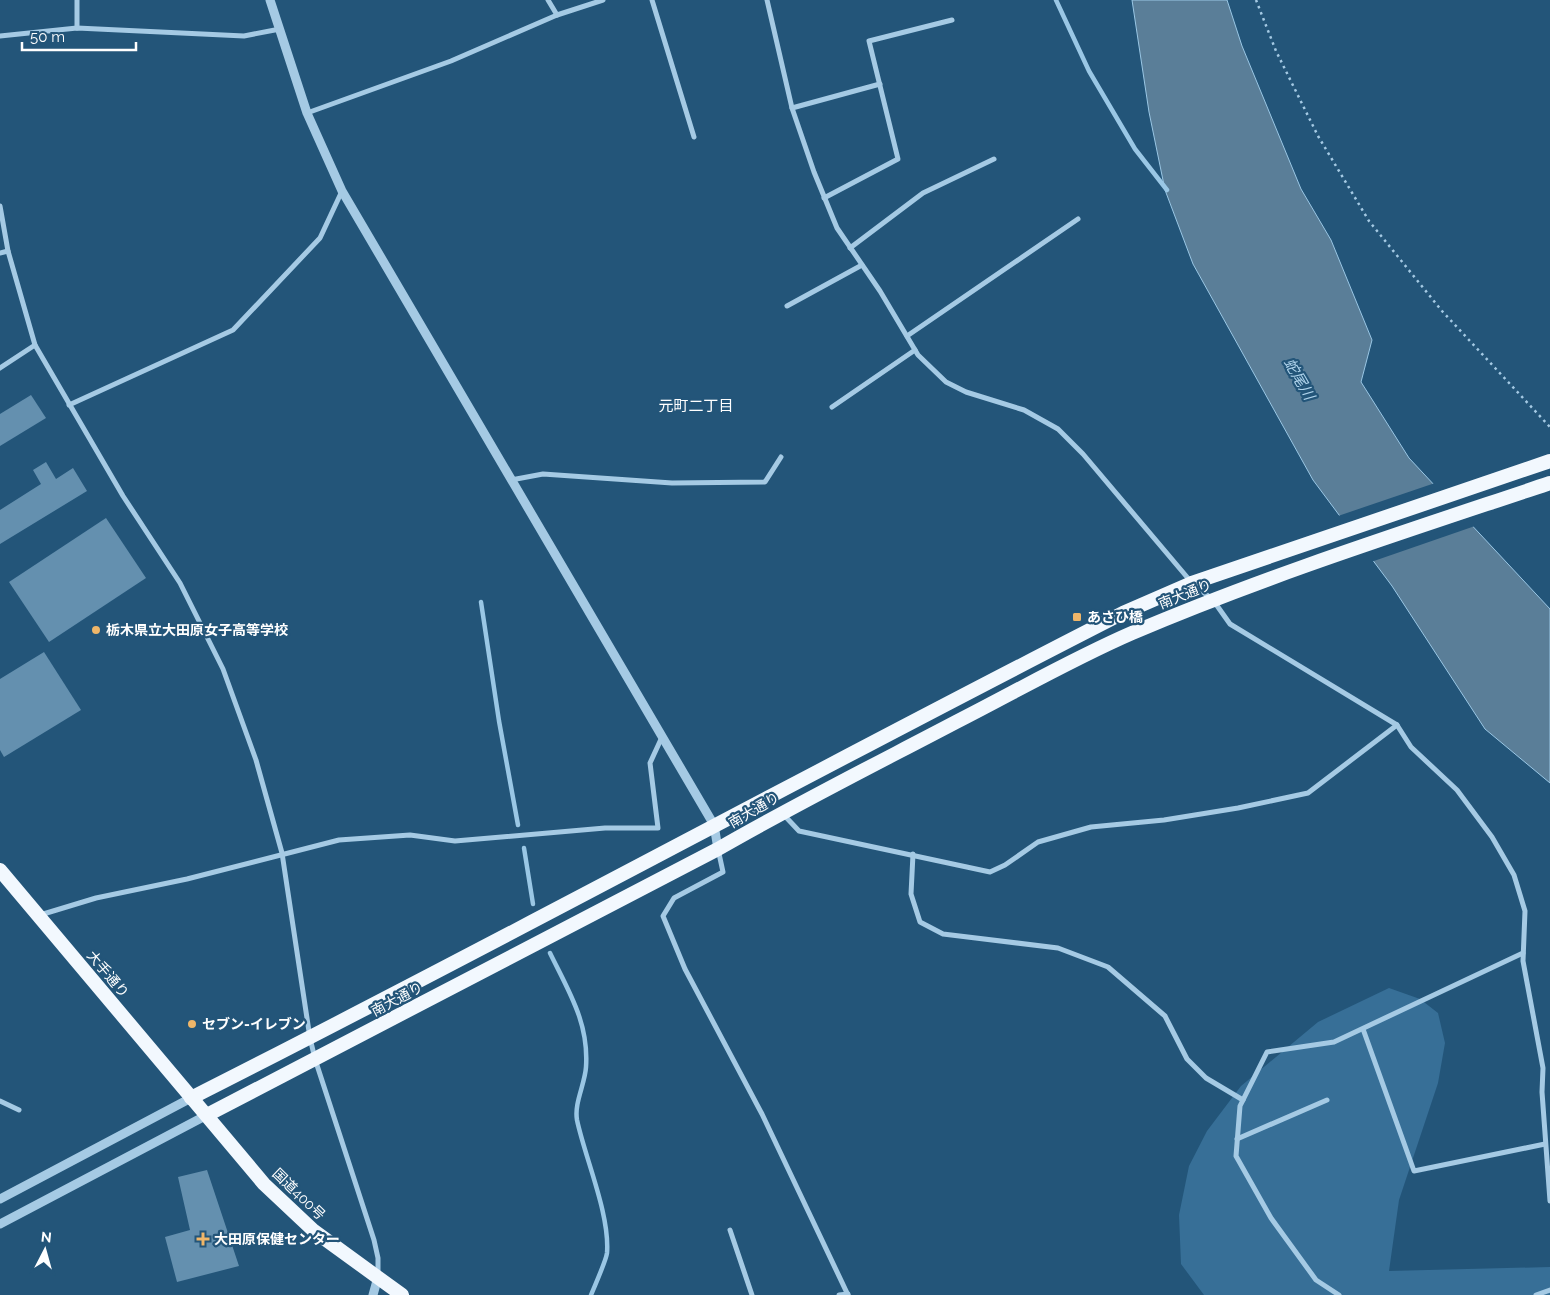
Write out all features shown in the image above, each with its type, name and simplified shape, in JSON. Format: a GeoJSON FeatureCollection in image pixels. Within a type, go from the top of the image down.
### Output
{"type":"FeatureCollection","features":[{"type":"Feature","properties":{"kind":"highway","name":"南大通り"},"geometry":{"type":"LineString","coordinates":[[191,1098],[310,1038],[714,825],[1123,613],[1192,583],[1550,461]]}},
{"type":"Feature","properties":{"kind":"highway","name":"南大通り"},"geometry":{"type":"LineString","coordinates":[[207,1115],[718,849],[781,812],[1064,665],[1131,634],[1213,600],[1357,548],[1550,483]]}},
{"type":"Feature","properties":{"kind":"highway","name":"大手通り"},"geometry":{"type":"LineString","coordinates":[[0,870],[191,1098]]}},
{"type":"Feature","properties":{"kind":"highway","name":"国道400号"},"geometry":{"type":"LineString","coordinates":[[191,1098],[264,1184],[288,1207],[314,1231],[402,1295]]}},
{"type":"Feature","properties":{"kind":"street"},"geometry":{"type":"LineString","coordinates":[[77,0],[77,28]]}},
{"type":"Feature","properties":{"kind":"street"},"geometry":{"type":"LineString","coordinates":[[270,0],[308,113],[342,191],[714,825],[723,872],[674,898],[663,916],[685,969],[762,1114],[848,1295],[839,1295]]}},
{"type":"Feature","properties":{"kind":"street"},"geometry":{"type":"LineString","coordinates":[[548,0],[557,15]]}},
{"type":"Feature","properties":{"kind":"street"},"geometry":{"type":"LineString","coordinates":[[308,113],[451,61],[557,15],[603,0]]}},
{"type":"Feature","properties":{"kind":"street"},"geometry":{"type":"LineString","coordinates":[[652,0],[694,137]]}},
{"type":"Feature","properties":{"kind":"street"},"geometry":{"type":"LineString","coordinates":[[767,0],[792,108],[824,198],[837,228],[862,264],[915,350],[946,382],[966,392],[1024,410],[1058,429],[1083,454],[1192,583],[1213,600],[1230,624],[1397,725],[1412,747],[1457,790],[1492,837],[1514,875],[1525,911],[1523,953],[1543,1068],[1542,1092],[1550,1201]]}},
{"type":"Feature","properties":{"kind":"street"},"geometry":{"type":"LineString","coordinates":[[824,198],[898,160],[870,41],[952,20]]}},
{"type":"Feature","properties":{"kind":"street"},"geometry":{"type":"LineString","coordinates":[[0,36],[77,28],[244,36],[280,29]]}},
{"type":"Feature","properties":{"kind":"street"},"geometry":{"type":"LineString","coordinates":[[792,108],[880,84]]}},
{"type":"Feature","properties":{"kind":"street"},"geometry":{"type":"LineString","coordinates":[[850,248],[923,193],[994,159]]}},
{"type":"Feature","properties":{"kind":"street"},"geometry":{"type":"LineString","coordinates":[[69,405],[234,330],[320,238],[342,191]]}},
{"type":"Feature","properties":{"kind":"street"},"geometry":{"type":"LineString","coordinates":[[0,206],[8,250],[35,345],[123,496],[180,583],[224,669],[256,760],[282,853],[310,1038],[378,1258],[378,1277],[374,1295]]}},
{"type":"Feature","properties":{"kind":"street"},"geometry":{"type":"LineString","coordinates":[[907,336],[1078,219]]}},
{"type":"Feature","properties":{"kind":"street"},"geometry":{"type":"LineString","coordinates":[[0,253],[8,250]]}},
{"type":"Feature","properties":{"kind":"street"},"geometry":{"type":"LineString","coordinates":[[787,306],[862,264]]}},
{"type":"Feature","properties":{"kind":"street"},"geometry":{"type":"LineString","coordinates":[[0,368],[35,345]]}},
{"type":"Feature","properties":{"kind":"street"},"geometry":{"type":"LineString","coordinates":[[832,407],[915,350]]}},
{"type":"Feature","properties":{"kind":"street"},"geometry":{"type":"LineString","coordinates":[[511,480],[542,474],[672,483],[765,482],[781,457]]}},
{"type":"Feature","properties":{"kind":"street"},"geometry":{"type":"LineString","coordinates":[[781,812],[799,831],[990,872],[1005,865],[1038,842],[1091,827],[1164,820],[1238,808],[1308,793],[1397,725]]}},
{"type":"Feature","properties":{"kind":"street"},"geometry":{"type":"LineString","coordinates":[[37,915],[96,898],[187,879],[282,853],[339,840],[410,835],[455,841],[605,828],[658,828],[650,763],[662,737]]}},
{"type":"Feature","properties":{"kind":"street"},"geometry":{"type":"LineString","coordinates":[[913,854],[911,894],[920,922],[943,934],[1058,948],[1108,967],[1165,1016],[1188,1059],[1206,1078],[1243,1100]]}},
{"type":"Feature","properties":{"kind":"street"},"geometry":{"type":"LineString","coordinates":[[1339,1295],[1316,1280],[1271,1218],[1236,1156],[1240,1106],[1267,1052],[1334,1042],[1523,953]]}},
{"type":"Feature","properties":{"kind":"street"},"geometry":{"type":"LineString","coordinates":[[1363,1029],[1414,1171],[1545,1144]]}},
{"type":"Feature","properties":{"kind":"street","name":"南大通り"},"geometry":{"type":"LineString","coordinates":[[0,1199],[191,1098]]}},
{"type":"Feature","properties":{"kind":"street"},"geometry":{"type":"LineString","coordinates":[[1237,1139],[1327,1100]]}},
{"type":"Feature","properties":{"kind":"street"},"geometry":{"type":"LineString","coordinates":[[0,1101],[19,1110]]}},
{"type":"Feature","properties":{"kind":"street","name":"南大通り"},"geometry":{"type":"LineString","coordinates":[[0,1224],[207,1115]]}},
{"type":"Feature","properties":{"kind":"street"},"geometry":{"type":"LineString","coordinates":[[730,1230],[752,1295]]}},
{"type":"Feature","properties":{"kind":"street"},"geometry":{"type":"LineString","coordinates":[[1536,1295],[1550,1290]]}},
{"type":"Feature","properties":{"kind":"path"},"geometry":{"type":"LineString","coordinates":[[1256,0],[1276,51],[1318,136],[1369,221],[1442,311],[1550,426]]}},
{"type":"Feature","properties":{"kind":"shaded area"},"geometry":{"type":"Polygon","coordinates":[[[1389,988],[1420,999],[1438,1013],[1445,1043],[1438,1083],[1399,1200],[1389,1271],[1550,1267],[1550,1295],[1204,1295],[1181,1264],[1179,1215],[1189,1166],[1207,1131],[1241,1086],[1318,1022],[1389,988]]]}},
{"type":"Feature","properties":{"kind":"water","name":"蛇尾川"},"geometry":{"type":"Polygon","coordinates":[[[1132,0],[1227,0],[1242,46],[1301,189],[1331,240],[1372,340],[1361,382],[1409,458],[1550,609],[1550,783],[1485,729],[1392,586],[1313,480],[1193,264],[1165,190],[1149,112],[1132,0]]]}},
{"type":"Feature","properties":{"kind":"pier"},"geometry":{"type":"Polygon","coordinates":[[[1435,483],[1475,526],[1371,562],[1338,516],[1435,483]]]}},
{"type":"Feature","properties":{"kind":"building"},"geometry":{"type":"Polygon","coordinates":[[[31,395],[46,418],[0,446],[0,414],[31,395]]]}},
{"type":"Feature","properties":{"kind":"building"},"geometry":{"type":"Polygon","coordinates":[[[46,462],[56,479],[73,468],[87,491],[0,544],[0,510],[41,484],[33,470],[46,462]]]}},
{"type":"Feature","properties":{"kind":"building"},"geometry":{"type":"Polygon","coordinates":[[[106,518],[146,578],[49,642],[9,582],[106,518]]]}},
{"type":"Feature","properties":{"kind":"building"},"geometry":{"type":"Polygon","coordinates":[[[44,652],[81,710],[4,757],[0,750],[0,679],[44,652]]]}},
{"type":"Feature","properties":{"kind":"building"},"geometry":{"type":"Polygon","coordinates":[[[207,1170],[239,1266],[177,1282],[165,1237],[190,1230],[178,1177],[207,1170]]]}},
{"type":"Feature","properties":{"kind":"waterway"},"geometry":{"type":"LineString","coordinates":[[1056,0],[1089,71],[1135,149],[1167,190]]}},
{"type":"Feature","properties":{"kind":"waterway"},"geometry":{"type":"LineString","coordinates":[[481,602],[499,721],[518,825]]}},
{"type":"Feature","properties":{"kind":"waterway"},"geometry":{"type":"LineString","coordinates":[[524,848],[533,904]]}},
{"type":"Feature","properties":{"kind":"waterway"},"geometry":{"type":"LineString","coordinates":[[550,953],[576,1008],[581,1022],[586,1051],[584,1080],[576,1114],[601,1204],[607,1238],[606,1257],[591,1295]]}},
{"type":"Feature","properties":{"kind":"place","name":"あさひ橋"},"geometry":{"type":"Point","coordinates":[1077,617]}},
{"type":"Feature","properties":{"kind":"place","name":"栃木県立大田原女子高等学校"},"geometry":{"type":"Point","coordinates":[96,630]}},
{"type":"Feature","properties":{"kind":"place","name":"セブン-イレブン"},"geometry":{"type":"Point","coordinates":[192,1024]}},
{"type":"Feature","properties":{"kind":"place","name":"大田原保健センター"},"geometry":{"type":"Point","coordinates":[203,1239]}},
{"type":"Feature","properties":{"kind":"district","name":"元町二丁目"},"geometry":{"type":"Point","coordinates":[696,406]}}]}
